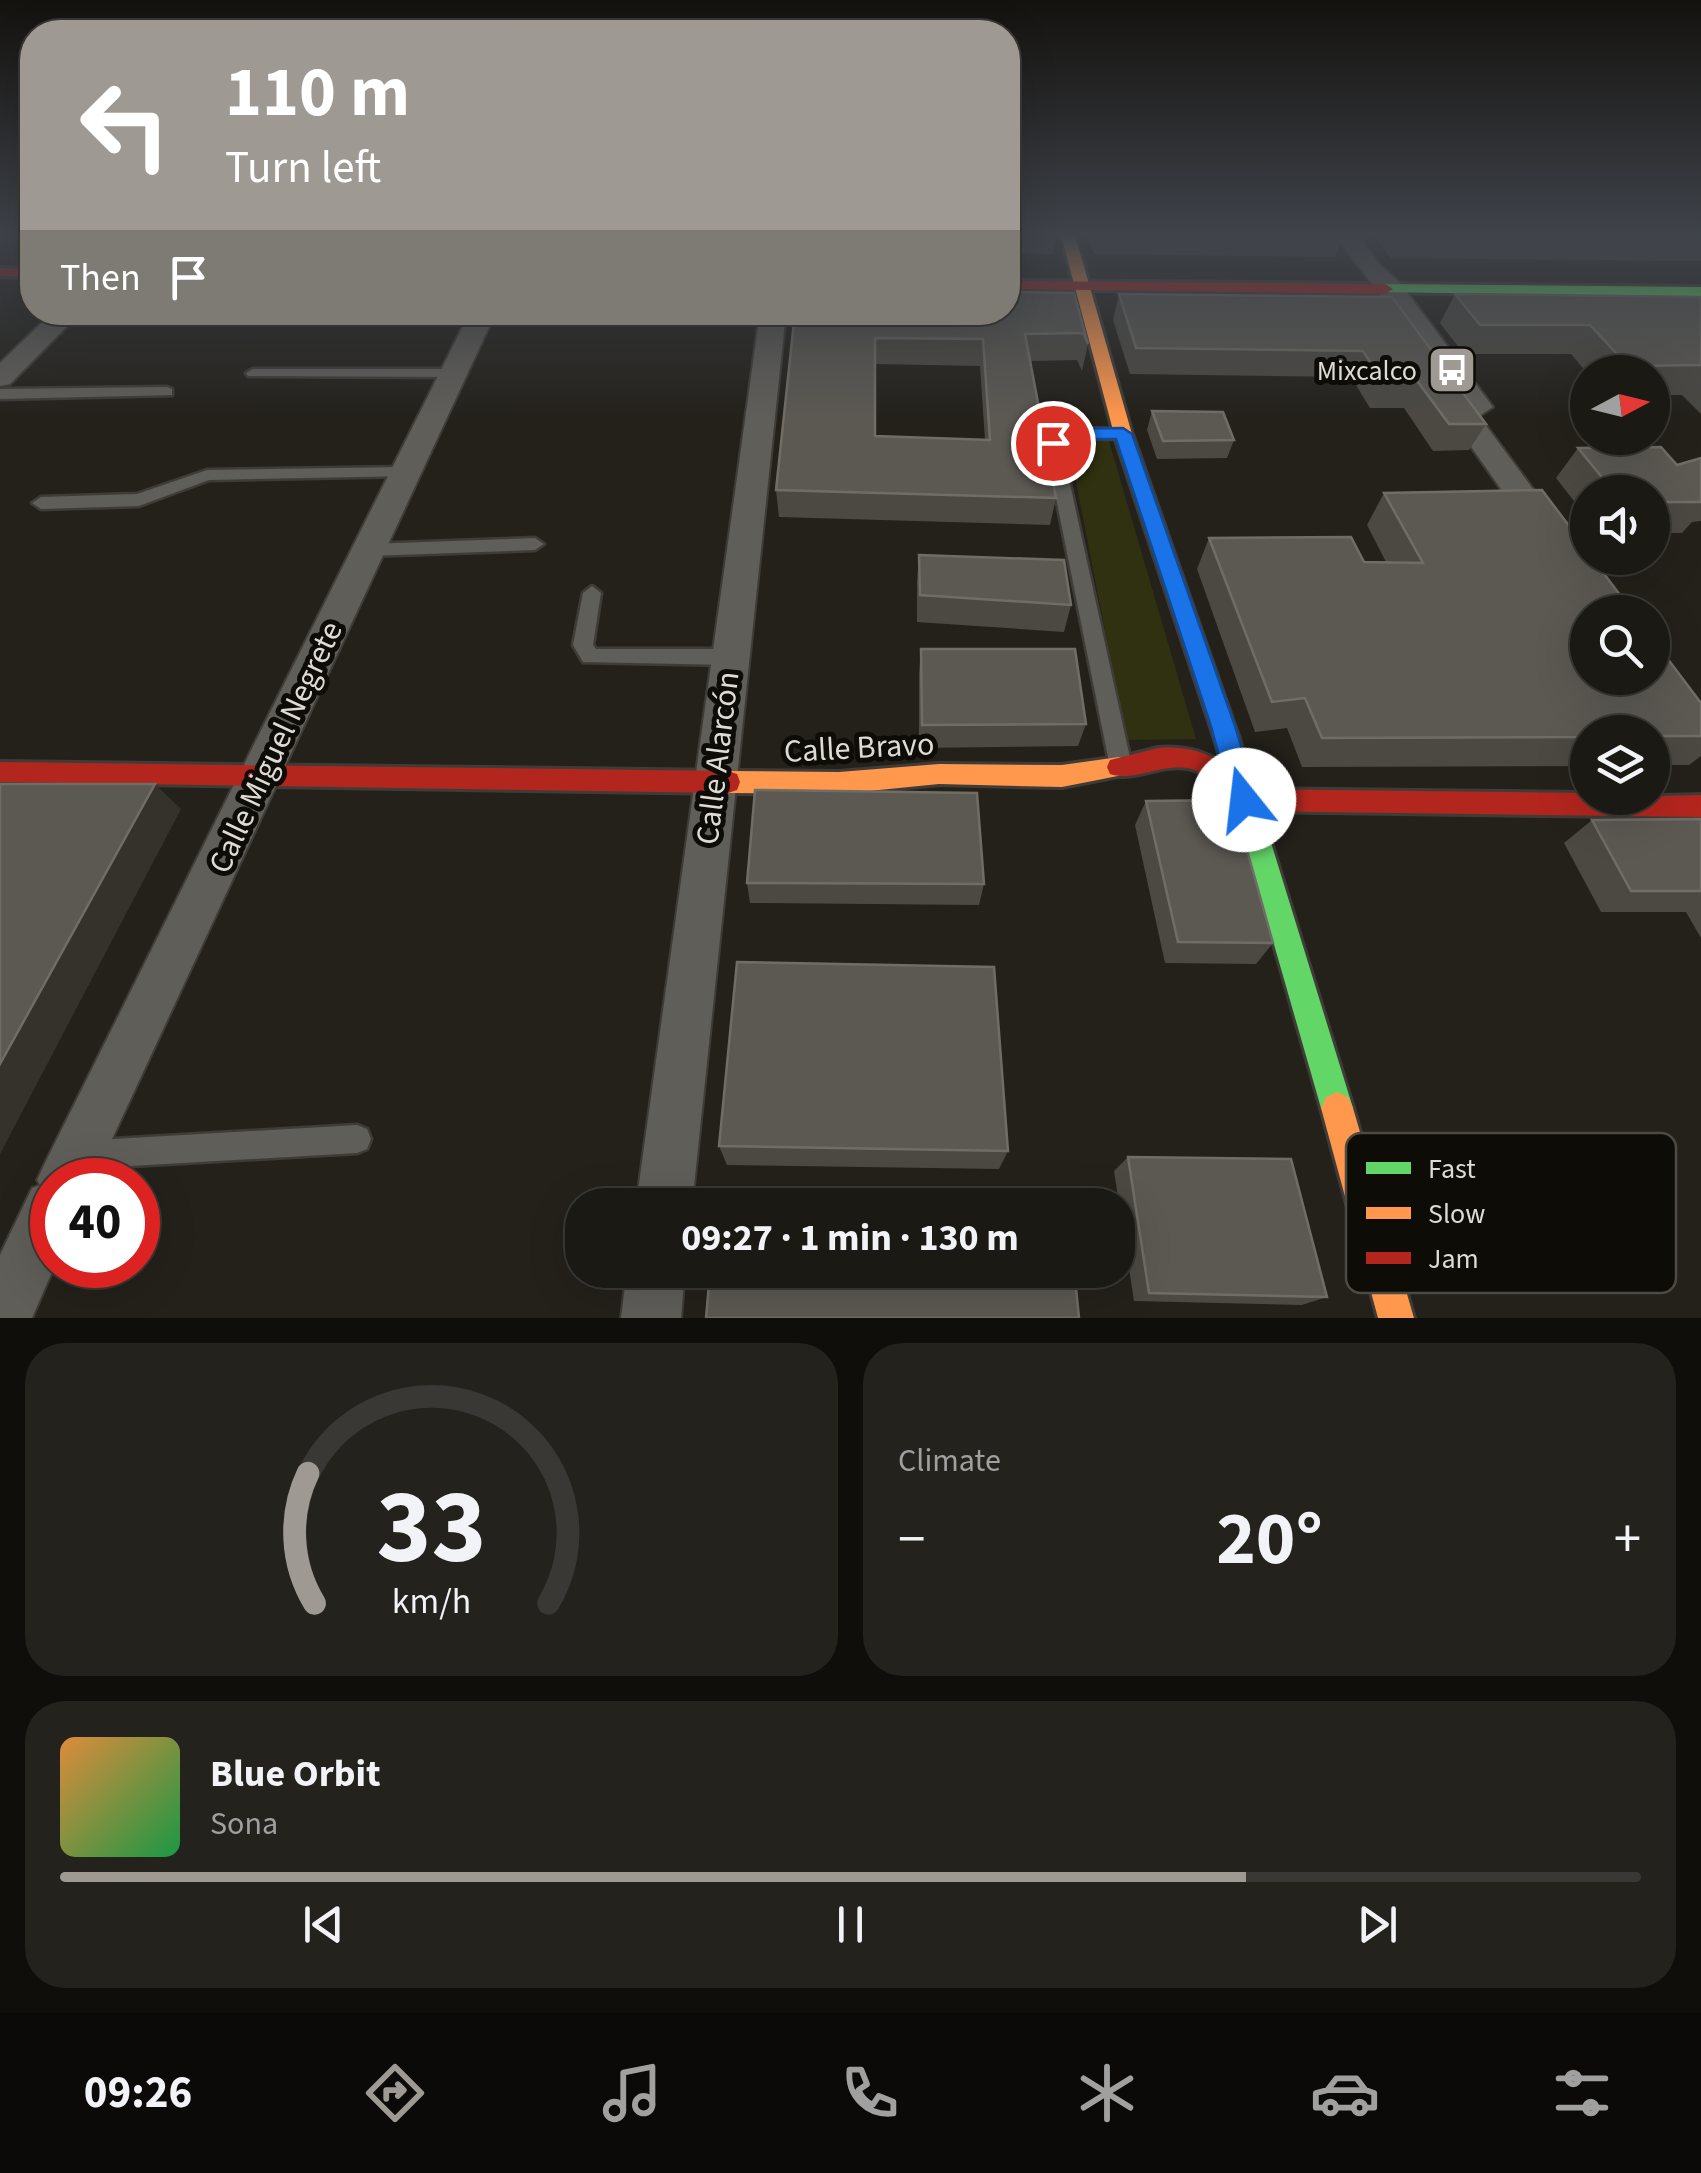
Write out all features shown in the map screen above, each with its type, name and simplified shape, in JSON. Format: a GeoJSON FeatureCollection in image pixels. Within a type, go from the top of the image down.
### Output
{"type":"FeatureCollection","features":[{"type":"Feature","properties":{"kind":"street"},"geometry":{"type":"LineString","coordinates":[[1087,297],[1123,434],[1223,726],[1346,1140]]}},
{"type":"Feature","properties":{"kind":"street"},"geometry":{"type":"LineString","coordinates":[[1388,297],[1594,595]]}},
{"type":"Feature","properties":{"kind":"street"},"geometry":{"type":"LineString","coordinates":[[1389,297],[1570,533]]}},
{"type":"Feature","properties":{"kind":"street"},"geometry":{"type":"LineString","coordinates":[[0,378],[55,325]]}},
{"type":"Feature","properties":{"kind":"street","name":"Calle Miguel Negrete"},"geometry":{"type":"LineString","coordinates":[[76,1158],[477,325]]}},
{"type":"Feature","properties":{"kind":"street","name":"Calle Alarcón"},"geometry":{"type":"LineString","coordinates":[[666,1188],[771,325]]}},
{"type":"Feature","properties":{"kind":"street"},"geometry":{"type":"LineString","coordinates":[[1602,575],[1617,595]]}},
{"type":"Feature","properties":{"kind":"street","name":"Calle Bravo"},"geometry":{"type":"LineString","coordinates":[[0,772],[838,783],[937,774],[1082,776],[1157,756],[1204,759],[1221,770],[1244,800]]}},
{"type":"Feature","properties":{"kind":"street"},"geometry":{"type":"LineString","coordinates":[[1244,800],[1701,806]]}},
{"type":"Feature","properties":{"kind":"street"},"geometry":{"type":"LineString","coordinates":[[1,1318],[30,1255]]}},
{"type":"Feature","properties":{"kind":"street"},"geometry":{"type":"LineString","coordinates":[[651,1318],[654,1288]]}},
{"type":"Feature","properties":{"kind":"street"},"geometry":{"type":"LineString","coordinates":[[1389,1293],[1396,1318]]}},
{"type":"Feature","properties":{"kind":"lane"},"geometry":{"type":"LineString","coordinates":[[253,374],[454,373]]}},
{"type":"Feature","properties":{"kind":"lane"},"geometry":{"type":"LineString","coordinates":[[0,394],[167,392]]}},
{"type":"Feature","properties":{"kind":"lane"},"geometry":{"type":"LineString","coordinates":[[1121,768],[1053,443],[1059,434],[1123,434]]}},
{"type":"Feature","properties":{"kind":"lane"},"geometry":{"type":"LineString","coordinates":[[41,503],[139,500],[212,474],[404,472]]}},
{"type":"Feature","properties":{"kind":"lane"},"geometry":{"type":"LineString","coordinates":[[368,550],[535,544]]}},
{"type":"Feature","properties":{"kind":"lane"},"geometry":{"type":"LineString","coordinates":[[592,593],[582,645],[590,657],[729,657]]}},
{"type":"Feature","properties":{"kind":"lane"},"geometry":{"type":"LineString","coordinates":[[160,1159],[356,1139]]}},
{"type":"Feature","properties":{"kind":"green space"},"geometry":{"type":"Polygon","coordinates":[[[1068,440],[1109,441],[1196,739],[1126,740],[1068,440]]]}},
{"type":"Feature","properties":{"kind":"building"},"geometry":{"type":"Polygon","coordinates":[[[1020,297],[1075,297],[1088,344],[1083,333],[1025,334],[1056,498],[776,490],[794,325],[1020,325],[1020,297]],[[875,338],[875,436],[990,440],[983,339],[875,338]]]}},
{"type":"Feature","properties":{"kind":"building"},"geometry":{"type":"Polygon","coordinates":[[[1120,297],[1392,297],[1486,424],[1449,424],[1418,382],[1383,382],[1363,351],[1136,348],[1120,297]]]}},
{"type":"Feature","properties":{"kind":"building"},"geometry":{"type":"Polygon","coordinates":[[[1457,297],[1701,297],[1701,365],[1670,365],[1670,355],[1618,355],[1590,325],[1480,325],[1457,297]]]}},
{"type":"Feature","properties":{"kind":"building"},"geometry":{"type":"Polygon","coordinates":[[[1152,411],[1223,412],[1234,440],[1163,441],[1152,411]]]}},
{"type":"Feature","properties":{"kind":"building"},"geometry":{"type":"Polygon","coordinates":[[[1584,455],[1668,455],[1677,465],[1701,458],[1701,502],[1670,502],[1670,475],[1600,475],[1584,455]]]}},
{"type":"Feature","properties":{"kind":"building"},"geometry":{"type":"Polygon","coordinates":[[[1542,490],[1570,527],[1570,575],[1605,575],[1620,595],[1570,595],[1570,695],[1670,695],[1670,662],[1701,703],[1701,736],[1670,736],[1670,715],[1570,715],[1570,737],[1322,738],[1305,698],[1272,702],[1209,538],[1351,537],[1364,562],[1423,563],[1384,493],[1542,490]]]}},
{"type":"Feature","properties":{"kind":"building"},"geometry":{"type":"Polygon","coordinates":[[[919,555],[1064,560],[1071,605],[920,595],[919,555]]]}},
{"type":"Feature","properties":{"kind":"building"},"geometry":{"type":"Polygon","coordinates":[[[921,649],[1075,649],[1086,724],[922,725],[921,649]]]}},
{"type":"Feature","properties":{"kind":"building"},"geometry":{"type":"Polygon","coordinates":[[[0,784],[155,784],[0,1064],[0,784]]]}},
{"type":"Feature","properties":{"kind":"building"},"geometry":{"type":"Polygon","coordinates":[[[755,790],[977,793],[984,884],[747,883],[755,790]]]}},
{"type":"Feature","properties":{"kind":"building"},"geometry":{"type":"Polygon","coordinates":[[[1233,800],[1273,943],[1178,942],[1146,801],[1233,800]]]}},
{"type":"Feature","properties":{"kind":"building"},"geometry":{"type":"Polygon","coordinates":[[[1701,819],[1701,891],[1631,891],[1592,820],[1701,819]]]}},
{"type":"Feature","properties":{"kind":"building"},"geometry":{"type":"Polygon","coordinates":[[[737,962],[994,967],[1008,1151],[719,1146],[737,962]]]}},
{"type":"Feature","properties":{"kind":"building"},"geometry":{"type":"Polygon","coordinates":[[[1128,1157],[1291,1159],[1327,1297],[1149,1293],[1128,1157]]]}},
{"type":"Feature","properties":{"kind":"building"},"geometry":{"type":"Polygon","coordinates":[[[709,1288],[1076,1288],[1079,1318],[706,1318],[709,1288]]]}},
{"type":"Feature","properties":{"kind":"traffic: fast"},"geometry":{"type":"LineString","coordinates":[[1227,739],[1337,1108]]}},
{"type":"Feature","properties":{"kind":"traffic: slow"},"geometry":{"type":"LineString","coordinates":[[1085,297],[1123,434],[1227,739]]}},
{"type":"Feature","properties":{"kind":"traffic: slow"},"geometry":{"type":"LineString","coordinates":[[728,782],[839,783],[939,774],[1062,776],[1119,767]]}},
{"type":"Feature","properties":{"kind":"traffic: slow"},"geometry":{"type":"LineString","coordinates":[[1337,1108],[1346,1140]]}},
{"type":"Feature","properties":{"kind":"traffic: slow"},"geometry":{"type":"LineString","coordinates":[[1389,1293],[1396,1318]]}},
{"type":"Feature","properties":{"kind":"traffic: jam"},"geometry":{"type":"LineString","coordinates":[[1119,767],[1158,758],[1189,758],[1217,771],[1244,800],[1701,806]]}},
{"type":"Feature","properties":{"kind":"traffic: jam"},"geometry":{"type":"LineString","coordinates":[[0,772],[728,782]]}},
{"type":"Feature","properties":{"kind":"place","name":"Mixcalco"},"geometry":{"type":"Point","coordinates":[1452,370]}},
{"type":"Feature","properties":{"kind":"route"},"geometry":{"type":"LineString","coordinates":[[1053,443],[1059,434],[1123,434],[1223,726],[1244,800]]}}]}
